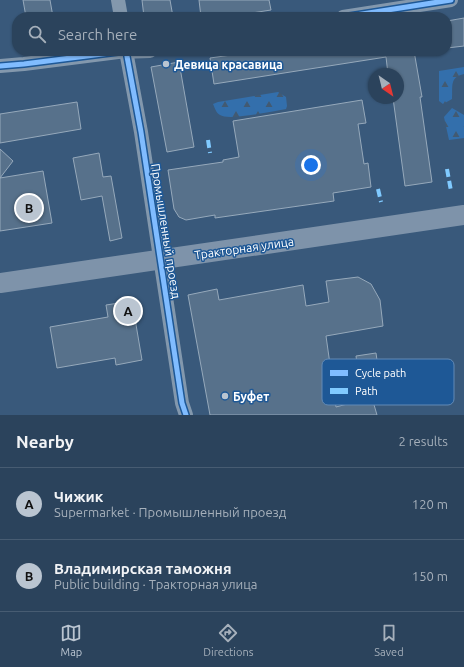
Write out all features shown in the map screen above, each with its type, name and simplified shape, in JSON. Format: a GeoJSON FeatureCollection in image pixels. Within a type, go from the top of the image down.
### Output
{"type":"FeatureCollection","features":[{"type":"Feature","properties":{"kind":"main road","name":"Тракторная улица"},"geometry":{"type":"LineString","coordinates":[[0,284],[464,215]]}},
{"type":"Feature","properties":{"kind":"street"},"geometry":{"type":"LineString","coordinates":[[118,0],[120,12]]}},
{"type":"Feature","properties":{"kind":"street"},"geometry":{"type":"LineString","coordinates":[[354,12],[368,6],[451,0]]}},
{"type":"Feature","properties":{"kind":"street"},"geometry":{"type":"LineString","coordinates":[[0,66],[87,56]]}},
{"type":"Feature","properties":{"kind":"street","name":"Промышленный проезд"},"geometry":{"type":"LineString","coordinates":[[127,56],[182,403],[186,415]]}},
{"type":"Feature","properties":{"kind":"green space"},"geometry":{"type":"Polygon","coordinates":[[[464,67],[464,74],[459,75],[454,80],[452,87],[452,99],[443,104],[439,101],[439,71],[464,67]]]}},
{"type":"Feature","properties":{"kind":"green space"},"geometry":{"type":"Polygon","coordinates":[[[278,92],[286,97],[286,109],[225,117],[218,113],[213,104],[218,102],[278,92]]]}},
{"type":"Feature","properties":{"kind":"green space"},"geometry":{"type":"Polygon","coordinates":[[[452,108],[464,115],[464,138],[449,140],[444,117],[452,108]]]}},
{"type":"Feature","properties":{"kind":"building"},"geometry":{"type":"Polygon","coordinates":[[[23,0],[50,0],[52,12],[25,12],[23,0]]]}},
{"type":"Feature","properties":{"kind":"building"},"geometry":{"type":"Polygon","coordinates":[[[142,0],[170,0],[172,12],[143,12],[142,0]]]}},
{"type":"Feature","properties":{"kind":"building"},"geometry":{"type":"Polygon","coordinates":[[[199,0],[269,0],[271,10],[258,12],[200,12],[199,0]]]}},
{"type":"Feature","properties":{"kind":"building"},"geometry":{"type":"Polygon","coordinates":[[[464,18],[464,46],[452,47],[452,20],[464,18]]]}},
{"type":"Feature","properties":{"kind":"building"},"geometry":{"type":"Polygon","coordinates":[[[224,56],[415,56],[422,97],[420,97],[432,182],[405,186],[394,104],[404,104],[404,68],[387,68],[386,57],[214,84],[210,58],[224,56]]]}},
{"type":"Feature","properties":{"kind":"building"},"geometry":{"type":"Polygon","coordinates":[[[179,62],[194,147],[167,152],[151,67],[179,62]]]}},
{"type":"Feature","properties":{"kind":"building"},"geometry":{"type":"Polygon","coordinates":[[[362,100],[366,123],[358,124],[364,164],[368,163],[371,187],[333,193],[334,201],[215,218],[215,215],[186,220],[179,217],[174,209],[168,170],[223,162],[223,160],[239,157],[233,121],[362,100]]]}},
{"type":"Feature","properties":{"kind":"building"},"geometry":{"type":"Polygon","coordinates":[[[77,102],[81,129],[0,143],[0,114],[77,102]]]}},
{"type":"Feature","properties":{"kind":"building"},"geometry":{"type":"Polygon","coordinates":[[[0,149],[13,161],[0,178],[0,149]]]}},
{"type":"Feature","properties":{"kind":"building"},"geometry":{"type":"Polygon","coordinates":[[[99,153],[103,177],[111,176],[122,238],[110,241],[102,196],[81,200],[73,158],[99,153]]]}},
{"type":"Feature","properties":{"kind":"building"},"geometry":{"type":"Polygon","coordinates":[[[43,171],[52,223],[0,231],[0,178],[43,171]]]}},
{"type":"Feature","properties":{"kind":"building"},"geometry":{"type":"Polygon","coordinates":[[[358,277],[371,284],[380,300],[383,326],[326,336],[329,359],[322,359],[322,405],[336,405],[336,407],[343,405],[374,405],[377,415],[210,415],[188,295],[217,289],[219,300],[303,285],[306,306],[329,302],[326,281],[358,277]]]}},
{"type":"Feature","properties":{"kind":"building"},"geometry":{"type":"Polygon","coordinates":[[[132,301],[142,360],[116,365],[115,358],[57,368],[50,327],[108,317],[106,305],[132,301]]]}},
{"type":"Feature","properties":{"kind":"building"},"geometry":{"type":"Polygon","coordinates":[[[376,353],[377,359],[356,359],[356,356],[376,353]]]}},
{"type":"Feature","properties":{"kind":"marked path"},"geometry":{"type":"LineString","coordinates":[[208,140],[210,153]]}},
{"type":"Feature","properties":{"kind":"marked path"},"geometry":{"type":"LineString","coordinates":[[447,169],[451,191]]}},
{"type":"Feature","properties":{"kind":"marked path"},"geometry":{"type":"LineString","coordinates":[[378,189],[381,202]]}},
{"type":"Feature","properties":{"kind":"cycle path"},"geometry":{"type":"LineString","coordinates":[[375,12],[451,0]]}},
{"type":"Feature","properties":{"kind":"cycle path"},"geometry":{"type":"LineString","coordinates":[[0,66],[87,56]]}},
{"type":"Feature","properties":{"kind":"cycle path"},"geometry":{"type":"LineString","coordinates":[[127,56],[141,132],[182,403],[186,415]]}},
{"type":"Feature","properties":{"kind":"place","name":"Девица красавица"},"geometry":{"type":"Point","coordinates":[166,64]}},
{"type":"Feature","properties":{"kind":"place","name":"Владимирская таможня"},"geometry":{"type":"Point","coordinates":[29,208]}},
{"type":"Feature","properties":{"kind":"place","name":"Чижик"},"geometry":{"type":"Point","coordinates":[128,311]}},
{"type":"Feature","properties":{"kind":"place","name":"Буфет"},"geometry":{"type":"Point","coordinates":[225,396]}}]}
